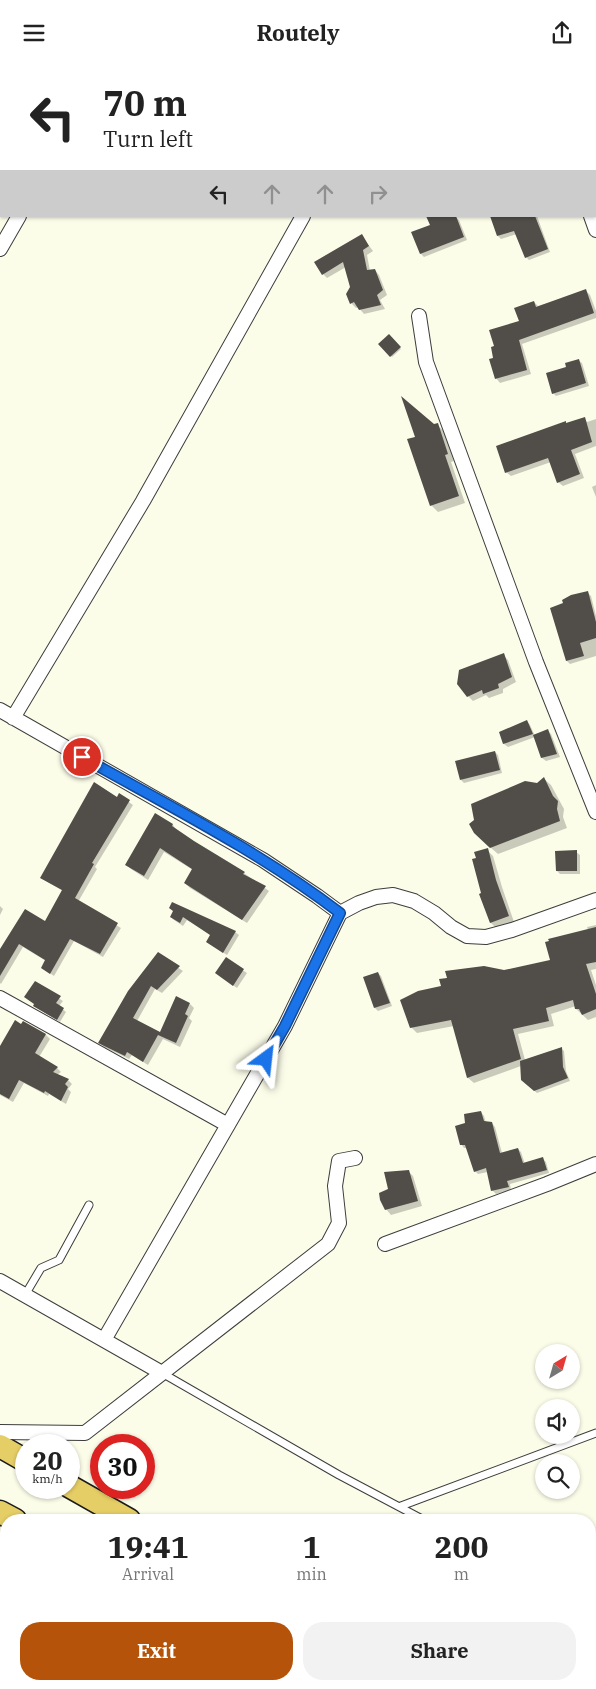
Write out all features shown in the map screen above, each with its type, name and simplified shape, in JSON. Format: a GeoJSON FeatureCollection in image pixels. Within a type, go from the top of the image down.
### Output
{"type":"FeatureCollection","features":[{"type":"Feature","properties":{"kind":"highway"},"geometry":{"type":"LineString","coordinates":[[0,1446],[15,1455]]}},
{"type":"Feature","properties":{"kind":"highway"},"geometry":{"type":"LineString","coordinates":[[80,1492],[118,1514]]}},
{"type":"Feature","properties":{"kind":"street"},"geometry":{"type":"LineString","coordinates":[[0,249],[18,217]]}},
{"type":"Feature","properties":{"kind":"street"},"geometry":{"type":"LineString","coordinates":[[13,718],[143,501],[302,217]]}},
{"type":"Feature","properties":{"kind":"street"},"geometry":{"type":"LineString","coordinates":[[590,217],[596,230]]}},
{"type":"Feature","properties":{"kind":"street"},"geometry":{"type":"LineString","coordinates":[[418,316],[426,361],[536,662],[596,813]]}},
{"type":"Feature","properties":{"kind":"street"},"geometry":{"type":"LineString","coordinates":[[0,710],[263,860],[340,913]]}},
{"type":"Feature","properties":{"kind":"street"},"geometry":{"type":"LineString","coordinates":[[104,1340],[285,1026],[340,913],[376,897],[393,895],[414,901],[467,936],[486,937],[512,930],[596,900]]}},
{"type":"Feature","properties":{"kind":"street"},"geometry":{"type":"LineString","coordinates":[[0,999],[228,1125]]}},
{"type":"Feature","properties":{"kind":"street"},"geometry":{"type":"LineString","coordinates":[[0,1432],[85,1433],[328,1244],[339,1223],[335,1186],[339,1161],[356,1158]]}},
{"type":"Feature","properties":{"kind":"street"},"geometry":{"type":"LineString","coordinates":[[385,1243],[547,1184],[596,1164]]}},
{"type":"Feature","properties":{"kind":"street"},"geometry":{"type":"LineString","coordinates":[[0,1281],[162,1373]]}},
{"type":"Feature","properties":{"kind":"lane"},"geometry":{"type":"LineString","coordinates":[[25,1295],[41,1268],[59,1260],[89,1205]]}},
{"type":"Feature","properties":{"kind":"lane"},"geometry":{"type":"LineString","coordinates":[[162,1373],[340,1475],[414,1514]]}},
{"type":"Feature","properties":{"kind":"lane"},"geometry":{"type":"LineString","coordinates":[[401,1506],[596,1433]]}},
{"type":"Feature","properties":{"kind":"building"},"geometry":{"type":"Polygon","coordinates":[[[426,217],[456,217],[464,237],[420,254],[411,232],[430,225],[426,217]]]}},
{"type":"Feature","properties":{"kind":"building"},"geometry":{"type":"Polygon","coordinates":[[[490,217],[535,217],[548,249],[525,258],[514,231],[497,236],[490,217]]]}},
{"type":"Feature","properties":{"kind":"building"},"geometry":{"type":"Polygon","coordinates":[[[362,234],[369,246],[363,250],[367,270],[375,269],[383,290],[377,295],[381,305],[359,310],[354,302],[350,304],[346,294],[350,287],[343,262],[322,275],[314,262],[362,234]]]}},
{"type":"Feature","properties":{"kind":"building"},"geometry":{"type":"Polygon","coordinates":[[[586,289],[594,313],[519,340],[527,370],[495,379],[489,359],[493,358],[491,347],[494,346],[489,330],[519,321],[514,308],[534,301],[536,307],[586,289]]]}},
{"type":"Feature","properties":{"kind":"building"},"geometry":{"type":"Polygon","coordinates":[[[389,334],[401,347],[390,357],[378,344],[389,334]]]}},
{"type":"Feature","properties":{"kind":"building"},"geometry":{"type":"Polygon","coordinates":[[[579,359],[586,383],[552,394],[546,373],[566,367],[565,363],[579,359]]]}},
{"type":"Feature","properties":{"kind":"building"},"geometry":{"type":"Polygon","coordinates":[[[401,396],[434,424],[438,423],[448,454],[445,455],[459,496],[430,506],[407,439],[415,437],[401,396]]]}},
{"type":"Feature","properties":{"kind":"building"},"geometry":{"type":"Polygon","coordinates":[[[585,417],[592,442],[571,450],[580,474],[557,483],[548,458],[505,473],[496,446],[566,421],[566,423],[585,417]]]}},
{"type":"Feature","properties":{"kind":"building"},"geometry":{"type":"Polygon","coordinates":[[[588,591],[596,622],[596,638],[580,643],[584,656],[566,661],[550,608],[563,603],[562,600],[571,595],[588,591]]]}},
{"type":"Feature","properties":{"kind":"building"},"geometry":{"type":"Polygon","coordinates":[[[504,653],[512,677],[498,684],[499,688],[483,694],[482,690],[467,697],[457,684],[459,670],[504,653]]]}},
{"type":"Feature","properties":{"kind":"building"},"geometry":{"type":"Polygon","coordinates":[[[527,720],[533,734],[503,744],[499,732],[527,720]]]}},
{"type":"Feature","properties":{"kind":"building"},"geometry":{"type":"Polygon","coordinates":[[[548,729],[557,754],[541,758],[533,735],[548,729]]]}},
{"type":"Feature","properties":{"kind":"building"},"geometry":{"type":"Polygon","coordinates":[[[495,751],[500,770],[460,780],[455,761],[495,751]]]}},
{"type":"Feature","properties":{"kind":"building"},"geometry":{"type":"Polygon","coordinates":[[[544,777],[553,796],[558,801],[557,809],[560,821],[490,848],[474,833],[469,824],[474,820],[471,804],[525,781],[537,783],[544,777]]]}},
{"type":"Feature","properties":{"kind":"building"},"geometry":{"type":"Polygon","coordinates":[[[94,782],[117,797],[119,793],[130,800],[92,863],[94,864],[75,898],[118,923],[100,954],[70,939],[50,974],[41,968],[45,960],[19,944],[0,976],[0,949],[25,909],[45,921],[62,890],[40,878],[94,782]]]}},
{"type":"Feature","properties":{"kind":"building"},"geometry":{"type":"Polygon","coordinates":[[[155,813],[173,824],[172,826],[194,841],[245,872],[243,874],[266,886],[242,920],[184,883],[192,869],[160,848],[144,876],[125,865],[155,813]]]}},
{"type":"Feature","properties":{"kind":"building"},"geometry":{"type":"Polygon","coordinates":[[[488,848],[496,880],[509,916],[490,923],[479,894],[481,893],[472,859],[476,858],[474,852],[488,848]]]}},
{"type":"Feature","properties":{"kind":"building"},"geometry":{"type":"Polygon","coordinates":[[[577,850],[577,871],[556,871],[555,851],[577,850]]]}},
{"type":"Feature","properties":{"kind":"building"},"geometry":{"type":"Polygon","coordinates":[[[172,902],[236,931],[223,953],[206,942],[210,935],[183,917],[180,923],[170,917],[173,911],[169,908],[172,902]]]}},
{"type":"Feature","properties":{"kind":"building"},"geometry":{"type":"Polygon","coordinates":[[[596,927],[596,962],[586,964],[596,994],[596,1009],[582,1015],[579,1009],[575,1009],[573,1000],[546,1008],[549,1021],[513,1029],[521,1059],[467,1078],[451,1020],[410,1028],[400,1000],[418,991],[441,986],[439,979],[447,978],[445,971],[484,966],[504,970],[550,960],[545,942],[549,941],[548,939],[596,927]]]}},
{"type":"Feature","properties":{"kind":"building"},"geometry":{"type":"Polygon","coordinates":[[[158,952],[180,966],[157,990],[151,986],[133,1018],[160,1032],[176,996],[190,1003],[185,1014],[188,1016],[176,1043],[158,1035],[143,1062],[127,1052],[125,1056],[98,1043],[128,991],[158,952]]]}},
{"type":"Feature","properties":{"kind":"building"},"geometry":{"type":"Polygon","coordinates":[[[226,957],[244,969],[233,986],[215,973],[226,957]]]}},
{"type":"Feature","properties":{"kind":"building"},"geometry":{"type":"Polygon","coordinates":[[[378,972],[390,1003],[374,1008],[363,977],[378,972]]]}},
{"type":"Feature","properties":{"kind":"building"},"geometry":{"type":"Polygon","coordinates":[[[35,981],[61,996],[56,1003],[64,1008],[57,1020],[33,1006],[34,1004],[24,997],[35,981]]]}},
{"type":"Feature","properties":{"kind":"building"},"geometry":{"type":"Polygon","coordinates":[[[15,1020],[21,1024],[23,1021],[46,1034],[35,1053],[58,1067],[53,1072],[69,1079],[65,1084],[68,1087],[61,1101],[45,1091],[44,1093],[19,1080],[9,1099],[0,1094],[0,1046],[15,1020]]]}},
{"type":"Feature","properties":{"kind":"building"},"geometry":{"type":"Polygon","coordinates":[[[562,1047],[563,1067],[568,1078],[534,1091],[521,1080],[520,1061],[562,1047]]]}},
{"type":"Feature","properties":{"kind":"building"},"geometry":{"type":"Polygon","coordinates":[[[481,1111],[484,1121],[492,1122],[500,1153],[518,1148],[523,1163],[543,1157],[547,1170],[507,1181],[509,1187],[491,1191],[486,1168],[474,1172],[465,1145],[460,1145],[455,1126],[465,1123],[464,1114],[481,1111]]]}},
{"type":"Feature","properties":{"kind":"building"},"geometry":{"type":"Polygon","coordinates":[[[409,1170],[418,1201],[385,1210],[379,1193],[388,1189],[384,1172],[409,1170]]]}},
{"type":"Feature","properties":{"kind":"route"},"geometry":{"type":"LineString","coordinates":[[82,757],[263,860],[340,913],[285,1026],[266,1059]]}}]}
